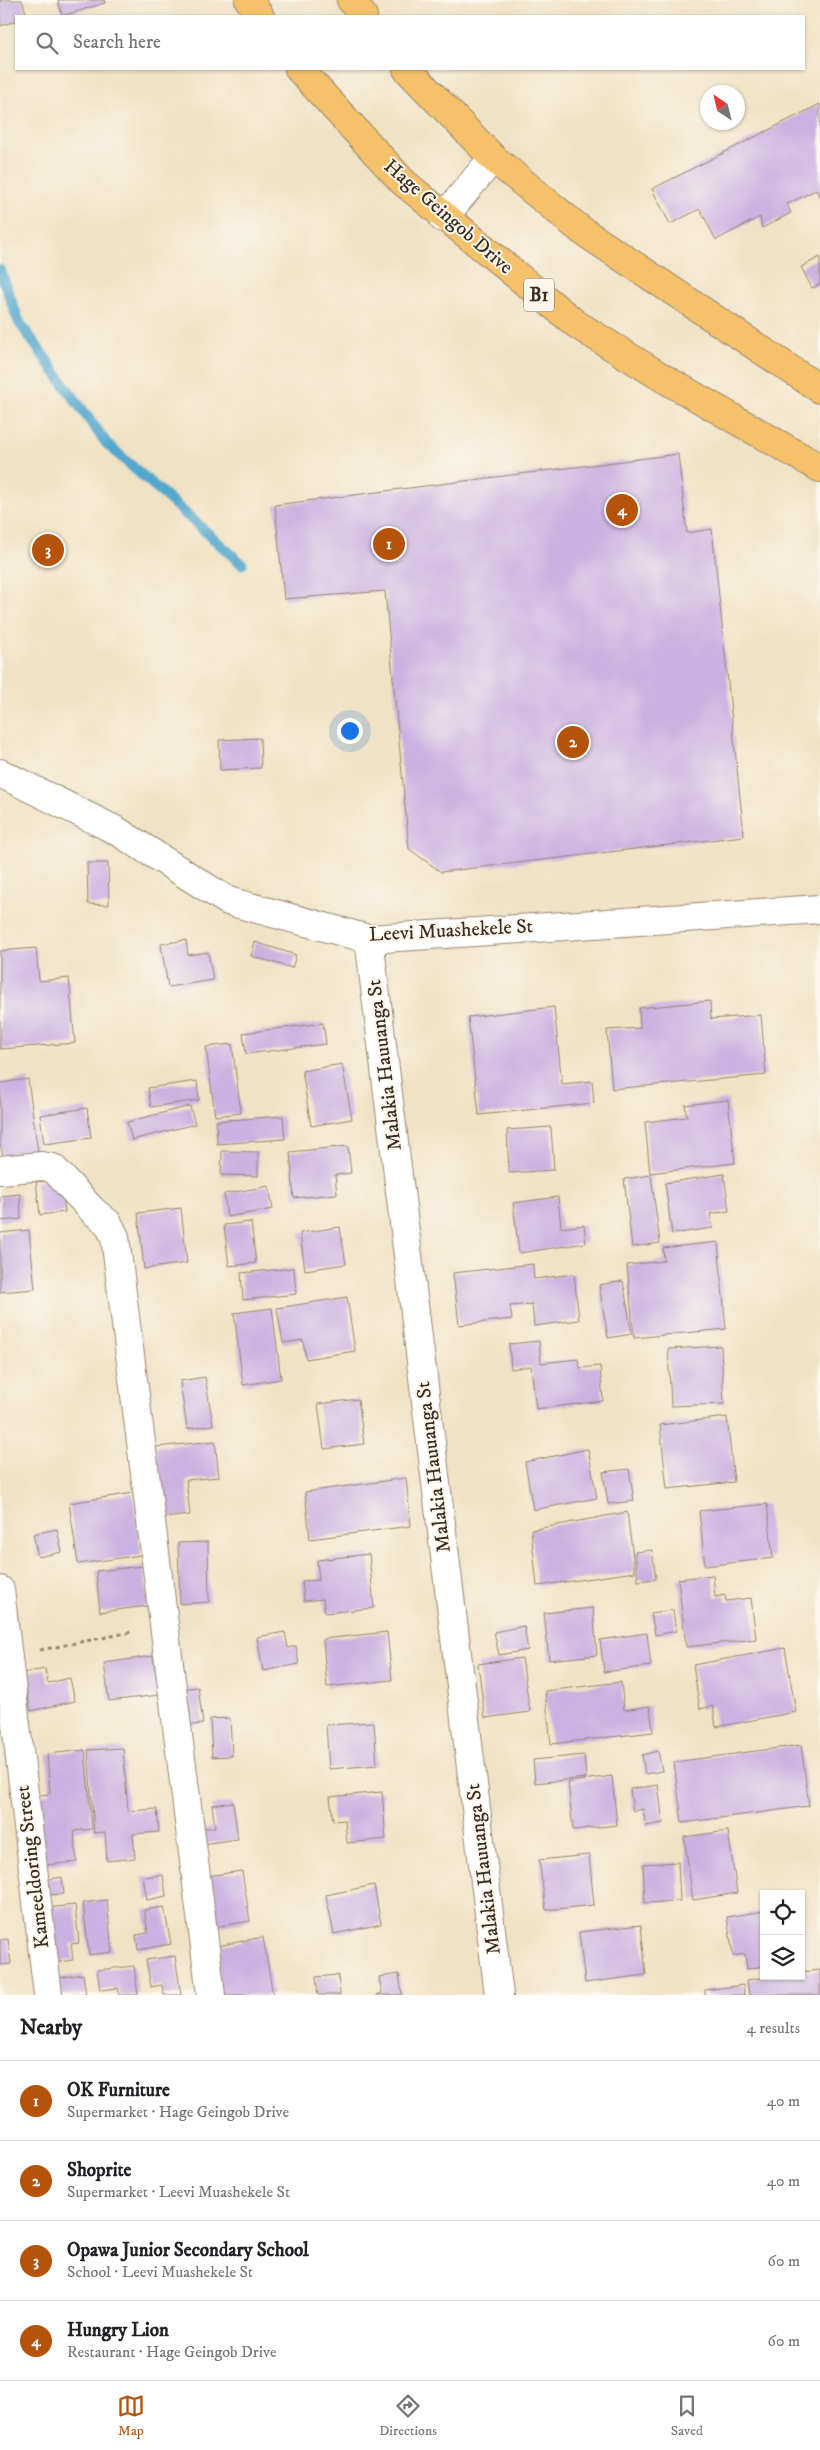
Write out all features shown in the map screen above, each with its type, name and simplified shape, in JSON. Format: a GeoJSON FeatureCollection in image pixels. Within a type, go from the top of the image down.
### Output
{"type":"FeatureCollection","features":[{"type":"Feature","properties":{"kind":"highway"},"geometry":{"type":"LineString","coordinates":[[249,0],[259,15]]}},
{"type":"Feature","properties":{"kind":"highway"},"geometry":{"type":"LineString","coordinates":[[351,0],[361,15]]}},
{"type":"Feature","properties":{"kind":"highway","name":"Hage Geingob Drive"},"geometry":{"type":"LineString","coordinates":[[300,70],[402,182],[443,218],[576,324],[663,378],[820,468]]}},
{"type":"Feature","properties":{"kind":"highway"},"geometry":{"type":"LineString","coordinates":[[407,70],[493,158],[581,230],[820,389]]}},
{"type":"Feature","properties":{"kind":"street"},"geometry":{"type":"LineString","coordinates":[[443,218],[493,158]]}},
{"type":"Feature","properties":{"kind":"street","name":"Leevi Muashekele St"},"geometry":{"type":"LineString","coordinates":[[0,774],[117,831],[228,900],[370,938],[820,909]]}},
{"type":"Feature","properties":{"kind":"street","name":"Malakia Hauuanga St"},"geometry":{"type":"LineString","coordinates":[[370,938],[499,1995]]}},
{"type":"Feature","properties":{"kind":"street"},"geometry":{"type":"LineString","coordinates":[[0,1170],[42,1166],[53,1168],[93,1211],[108,1223],[115,1237],[211,1995]]}},
{"type":"Feature","properties":{"kind":"street","name":"Kameeldoring Street"},"geometry":{"type":"LineString","coordinates":[[0,1590],[48,1995]]}},
{"type":"Feature","properties":{"kind":"path"},"geometry":{"type":"LineString","coordinates":[[9,1656],[165,1626]]}},
{"type":"Feature","properties":{"kind":"building"},"geometry":{"type":"Polygon","coordinates":[[[0,0],[22,0],[27,15],[15,15],[15,21],[0,26],[0,0]]]}},
{"type":"Feature","properties":{"kind":"building"},"geometry":{"type":"Polygon","coordinates":[[[58,0],[104,0],[105,3],[65,15],[62,15],[58,0]]]}},
{"type":"Feature","properties":{"kind":"building"},"geometry":{"type":"Polygon","coordinates":[[[820,104],[820,198],[816,190],[787,204],[791,213],[762,228],[760,217],[716,240],[700,209],[670,224],[652,189],[820,104]]]}},
{"type":"Feature","properties":{"kind":"building"},"geometry":{"type":"Polygon","coordinates":[[[820,257],[820,284],[812,288],[801,267],[820,257]]]}},
{"type":"Feature","properties":{"kind":"building"},"geometry":{"type":"Polygon","coordinates":[[[678,454],[687,533],[712,529],[744,836],[441,872],[409,849],[385,591],[284,599],[275,505],[678,454]]]}},
{"type":"Feature","properties":{"kind":"building"},"geometry":{"type":"Polygon","coordinates":[[[260,738],[261,768],[220,770],[219,740],[260,738]]]}},
{"type":"Feature","properties":{"kind":"building"},"geometry":{"type":"Polygon","coordinates":[[[87,863],[108,863],[109,905],[88,904],[87,863]]]}},
{"type":"Feature","properties":{"kind":"building"},"geometry":{"type":"Polygon","coordinates":[[[186,940],[188,955],[208,952],[213,980],[168,987],[161,944],[186,940]]]}},
{"type":"Feature","properties":{"kind":"building"},"geometry":{"type":"Polygon","coordinates":[[[255,942],[296,955],[292,968],[251,956],[255,942]]]}},
{"type":"Feature","properties":{"kind":"building"},"geometry":{"type":"Polygon","coordinates":[[[36,948],[39,981],[69,978],[75,1043],[0,1049],[0,951],[36,948]]]}},
{"type":"Feature","properties":{"kind":"building"},"geometry":{"type":"Polygon","coordinates":[[[710,1001],[711,1019],[761,1015],[766,1075],[612,1089],[607,1030],[640,1028],[639,1008],[710,1001]]]}},
{"type":"Feature","properties":{"kind":"building"},"geometry":{"type":"Polygon","coordinates":[[[554,1007],[562,1084],[592,1081],[594,1103],[479,1115],[468,1017],[554,1007]]]}},
{"type":"Feature","properties":{"kind":"building"},"geometry":{"type":"Polygon","coordinates":[[[323,1023],[326,1044],[246,1054],[243,1033],[323,1023]]]}},
{"type":"Feature","properties":{"kind":"building"},"geometry":{"type":"Polygon","coordinates":[[[232,1044],[241,1113],[215,1116],[206,1047],[232,1044]]]}},
{"type":"Feature","properties":{"kind":"building"},"geometry":{"type":"Polygon","coordinates":[[[342,1064],[352,1119],[311,1126],[302,1071],[342,1064]]]}},
{"type":"Feature","properties":{"kind":"building"},"geometry":{"type":"Polygon","coordinates":[[[28,1079],[38,1153],[3,1157],[0,1144],[0,1083],[28,1079]]]}},
{"type":"Feature","properties":{"kind":"building"},"geometry":{"type":"Polygon","coordinates":[[[197,1081],[199,1100],[151,1107],[148,1088],[197,1081]]]}},
{"type":"Feature","properties":{"kind":"building"},"geometry":{"type":"Polygon","coordinates":[[[728,1100],[735,1163],[650,1173],[645,1122],[687,1117],[685,1105],[728,1100]]]}},
{"type":"Feature","properties":{"kind":"building"},"geometry":{"type":"Polygon","coordinates":[[[190,1106],[195,1124],[132,1140],[127,1122],[190,1106]]]}},
{"type":"Feature","properties":{"kind":"building"},"geometry":{"type":"Polygon","coordinates":[[[87,1108],[91,1138],[44,1144],[40,1115],[87,1108]]]}},
{"type":"Feature","properties":{"kind":"building"},"geometry":{"type":"Polygon","coordinates":[[[283,1116],[285,1139],[217,1144],[216,1121],[283,1116]]]}},
{"type":"Feature","properties":{"kind":"building"},"geometry":{"type":"Polygon","coordinates":[[[551,1127],[554,1170],[509,1173],[507,1130],[551,1127]]]}},
{"type":"Feature","properties":{"kind":"building"},"geometry":{"type":"Polygon","coordinates":[[[348,1146],[351,1173],[335,1175],[337,1194],[294,1198],[290,1152],[348,1146]]]}},
{"type":"Feature","properties":{"kind":"building"},"geometry":{"type":"Polygon","coordinates":[[[222,1151],[258,1152],[258,1176],[221,1175],[222,1151]]]}},
{"type":"Feature","properties":{"kind":"building"},"geometry":{"type":"Polygon","coordinates":[[[724,1174],[729,1211],[710,1214],[713,1228],[672,1234],[665,1183],[724,1174]]]}},
{"type":"Feature","properties":{"kind":"building"},"geometry":{"type":"Polygon","coordinates":[[[651,1175],[660,1243],[632,1247],[624,1179],[651,1175]]]}},
{"type":"Feature","properties":{"kind":"building"},"geometry":{"type":"Polygon","coordinates":[[[61,1179],[65,1212],[40,1215],[36,1182],[61,1179]]]}},
{"type":"Feature","properties":{"kind":"building"},"geometry":{"type":"Polygon","coordinates":[[[269,1186],[273,1209],[227,1217],[224,1194],[269,1186]]]}},
{"type":"Feature","properties":{"kind":"building"},"geometry":{"type":"Polygon","coordinates":[[[20,1194],[21,1219],[0,1221],[0,1196],[20,1194]]]}},
{"type":"Feature","properties":{"kind":"building"},"geometry":{"type":"Polygon","coordinates":[[[558,1197],[561,1228],[584,1225],[586,1243],[519,1253],[513,1203],[558,1197]]]}},
{"type":"Feature","properties":{"kind":"building"},"geometry":{"type":"Polygon","coordinates":[[[181,1208],[187,1263],[144,1269],[138,1213],[181,1208]]]}},
{"type":"Feature","properties":{"kind":"building"},"geometry":{"type":"Polygon","coordinates":[[[251,1222],[256,1263],[229,1266],[224,1225],[251,1222]]]}},
{"type":"Feature","properties":{"kind":"building"},"geometry":{"type":"Polygon","coordinates":[[[340,1227],[346,1264],[305,1270],[300,1233],[340,1227]]]}},
{"type":"Feature","properties":{"kind":"building"},"geometry":{"type":"Polygon","coordinates":[[[29,1230],[35,1289],[0,1292],[0,1233],[29,1230]]]}},
{"type":"Feature","properties":{"kind":"building"},"geometry":{"type":"Polygon","coordinates":[[[718,1242],[726,1329],[634,1338],[627,1265],[664,1261],[663,1248],[718,1242]]]}},
{"type":"Feature","properties":{"kind":"building"},"geometry":{"type":"Polygon","coordinates":[[[533,1264],[534,1279],[574,1274],[579,1320],[534,1326],[532,1304],[510,1306],[512,1319],[459,1325],[453,1273],[533,1264]]]}},
{"type":"Feature","properties":{"kind":"building"},"geometry":{"type":"Polygon","coordinates":[[[294,1268],[296,1294],[243,1300],[241,1273],[294,1268]]]}},
{"type":"Feature","properties":{"kind":"building"},"geometry":{"type":"Polygon","coordinates":[[[623,1281],[632,1334],[608,1338],[599,1285],[623,1281]]]}},
{"type":"Feature","properties":{"kind":"building"},"geometry":{"type":"Polygon","coordinates":[[[347,1297],[355,1351],[306,1359],[303,1340],[283,1343],[277,1308],[347,1297]]]}},
{"type":"Feature","properties":{"kind":"building"},"geometry":{"type":"Polygon","coordinates":[[[272,1308],[281,1379],[243,1385],[234,1313],[272,1308]]]}},
{"type":"Feature","properties":{"kind":"building"},"geometry":{"type":"Polygon","coordinates":[[[539,1341],[541,1363],[578,1359],[580,1368],[600,1366],[603,1401],[536,1409],[531,1366],[511,1369],[509,1344],[539,1341]]]}},
{"type":"Feature","properties":{"kind":"building"},"geometry":{"type":"Polygon","coordinates":[[[721,1346],[724,1404],[671,1406],[668,1349],[721,1346]]]}},
{"type":"Feature","properties":{"kind":"building"},"geometry":{"type":"Polygon","coordinates":[[[205,1377],[213,1425],[187,1429],[180,1381],[205,1377]]]}},
{"type":"Feature","properties":{"kind":"building"},"geometry":{"type":"Polygon","coordinates":[[[358,1399],[364,1444],[324,1449],[318,1404],[358,1399]]]}},
{"type":"Feature","properties":{"kind":"building"},"geometry":{"type":"Polygon","coordinates":[[[727,1417],[734,1482],[667,1489],[660,1425],[727,1417]]]}},
{"type":"Feature","properties":{"kind":"building"},"geometry":{"type":"Polygon","coordinates":[[[215,1441],[219,1477],[186,1480],[190,1515],[163,1518],[156,1447],[215,1441]]]}},
{"type":"Feature","properties":{"kind":"building"},"geometry":{"type":"Polygon","coordinates":[[[588,1449],[597,1498],[533,1510],[525,1462],[588,1449]]]}},
{"type":"Feature","properties":{"kind":"building"},"geometry":{"type":"Polygon","coordinates":[[[629,1469],[634,1501],[608,1504],[603,1472],[629,1469]]]}},
{"type":"Feature","properties":{"kind":"building"},"geometry":{"type":"Polygon","coordinates":[[[406,1478],[411,1526],[310,1539],[305,1492],[406,1478]]]}},
{"type":"Feature","properties":{"kind":"building"},"geometry":{"type":"Polygon","coordinates":[[[133,1493],[141,1555],[78,1564],[69,1503],[133,1493]]]}},
{"type":"Feature","properties":{"kind":"building"},"geometry":{"type":"Polygon","coordinates":[[[767,1504],[773,1558],[705,1566],[699,1511],[767,1504]]]}},
{"type":"Feature","properties":{"kind":"building"},"geometry":{"type":"Polygon","coordinates":[[[627,1512],[635,1572],[537,1586],[531,1530],[627,1512]]]}},
{"type":"Feature","properties":{"kind":"building"},"geometry":{"type":"Polygon","coordinates":[[[57,1529],[62,1552],[38,1557],[33,1534],[57,1529]]]}},
{"type":"Feature","properties":{"kind":"building"},"geometry":{"type":"Polygon","coordinates":[[[208,1542],[209,1602],[180,1604],[178,1543],[208,1542]]]}},
{"type":"Feature","properties":{"kind":"building"},"geometry":{"type":"Polygon","coordinates":[[[652,1550],[656,1579],[638,1581],[635,1552],[652,1550]]]}},
{"type":"Feature","properties":{"kind":"building"},"geometry":{"type":"Polygon","coordinates":[[[369,1554],[374,1608],[325,1613],[323,1599],[304,1601],[302,1581],[319,1580],[317,1560],[369,1554]]]}},
{"type":"Feature","properties":{"kind":"building"},"geometry":{"type":"Polygon","coordinates":[[[144,1566],[148,1606],[100,1612],[96,1571],[144,1566]]]}},
{"type":"Feature","properties":{"kind":"building"},"geometry":{"type":"Polygon","coordinates":[[[713,1575],[715,1597],[725,1595],[726,1601],[751,1598],[756,1639],[686,1647],[678,1579],[713,1575]]]}},
{"type":"Feature","properties":{"kind":"building"},"geometry":{"type":"Polygon","coordinates":[[[593,1608],[597,1655],[549,1660],[544,1613],[593,1608]]]}},
{"type":"Feature","properties":{"kind":"building"},"geometry":{"type":"Polygon","coordinates":[[[673,1610],[676,1631],[655,1635],[651,1613],[673,1610]]]}},
{"type":"Feature","properties":{"kind":"building"},"geometry":{"type":"Polygon","coordinates":[[[524,1626],[528,1650],[499,1655],[494,1632],[524,1626]]]}},
{"type":"Feature","properties":{"kind":"building"},"geometry":{"type":"Polygon","coordinates":[[[285,1632],[288,1648],[296,1646],[299,1664],[263,1671],[257,1637],[285,1632]]]}},
{"type":"Feature","properties":{"kind":"building"},"geometry":{"type":"Polygon","coordinates":[[[387,1632],[392,1680],[327,1687],[323,1639],[387,1632]]]}},
{"type":"Feature","properties":{"kind":"building"},"geometry":{"type":"Polygon","coordinates":[[[647,1633],[651,1666],[604,1672],[600,1640],[647,1633]]]}},
{"type":"Feature","properties":{"kind":"building"},"geometry":{"type":"Polygon","coordinates":[[[785,1648],[796,1712],[716,1727],[713,1706],[700,1709],[693,1665],[785,1648]]]}},
{"type":"Feature","properties":{"kind":"building"},"geometry":{"type":"Polygon","coordinates":[[[153,1656],[159,1695],[109,1701],[104,1663],[153,1656]]]}},
{"type":"Feature","properties":{"kind":"building"},"geometry":{"type":"Polygon","coordinates":[[[522,1658],[530,1712],[485,1718],[478,1664],[522,1658]]]}},
{"type":"Feature","properties":{"kind":"building"},"geometry":{"type":"Polygon","coordinates":[[[45,1669],[48,1683],[70,1678],[75,1701],[31,1711],[23,1673],[45,1669]]]}},
{"type":"Feature","properties":{"kind":"building"},"geometry":{"type":"Polygon","coordinates":[[[621,1682],[624,1710],[650,1706],[653,1732],[551,1744],[545,1691],[621,1682]]]}},
{"type":"Feature","properties":{"kind":"building"},"geometry":{"type":"Polygon","coordinates":[[[198,1687],[203,1724],[191,1725],[189,1709],[182,1709],[179,1689],[198,1687]]]}},
{"type":"Feature","properties":{"kind":"building"},"geometry":{"type":"Polygon","coordinates":[[[230,1718],[232,1756],[212,1757],[210,1719],[230,1718]]]}},
{"type":"Feature","properties":{"kind":"building"},"geometry":{"type":"Polygon","coordinates":[[[374,1722],[377,1765],[329,1769],[326,1725],[374,1722]]]}},
{"type":"Feature","properties":{"kind":"building"},"geometry":{"type":"Polygon","coordinates":[[[801,1745],[809,1806],[682,1823],[674,1762],[801,1745]]]}},
{"type":"Feature","properties":{"kind":"building"},"geometry":{"type":"Polygon","coordinates":[[[123,1748],[128,1811],[157,1809],[159,1832],[133,1834],[135,1858],[107,1861],[105,1832],[94,1833],[88,1750],[123,1748]]]}},
{"type":"Feature","properties":{"kind":"building"},"geometry":{"type":"Polygon","coordinates":[[[85,1750],[92,1829],[74,1831],[77,1862],[36,1866],[30,1796],[50,1794],[47,1754],[85,1750]]]}},
{"type":"Feature","properties":{"kind":"building"},"geometry":{"type":"Polygon","coordinates":[[[658,1751],[662,1771],[645,1774],[642,1755],[658,1751]]]}},
{"type":"Feature","properties":{"kind":"building"},"geometry":{"type":"Polygon","coordinates":[[[584,1755],[586,1778],[535,1783],[533,1760],[584,1755]]]}},
{"type":"Feature","properties":{"kind":"building"},"geometry":{"type":"Polygon","coordinates":[[[612,1776],[617,1825],[573,1830],[568,1782],[612,1776]]]}},
{"type":"Feature","properties":{"kind":"building"},"geometry":{"type":"Polygon","coordinates":[[[658,1785],[663,1823],[646,1826],[643,1809],[633,1811],[630,1789],[658,1785]]]}},
{"type":"Feature","properties":{"kind":"building"},"geometry":{"type":"Polygon","coordinates":[[[382,1792],[386,1839],[347,1843],[345,1820],[333,1821],[330,1797],[382,1792]]]}},
{"type":"Feature","properties":{"kind":"building"},"geometry":{"type":"Polygon","coordinates":[[[233,1802],[238,1839],[202,1844],[200,1829],[215,1827],[212,1805],[233,1802]]]}},
{"type":"Feature","properties":{"kind":"building"},"geometry":{"type":"Polygon","coordinates":[[[728,1831],[737,1893],[693,1900],[684,1837],[728,1831]]]}},
{"type":"Feature","properties":{"kind":"building"},"geometry":{"type":"Polygon","coordinates":[[[589,1855],[594,1905],[546,1910],[539,1860],[589,1855]]]}},
{"type":"Feature","properties":{"kind":"building"},"geometry":{"type":"Polygon","coordinates":[[[678,1862],[680,1901],[645,1903],[643,1864],[678,1862]]]}},
{"type":"Feature","properties":{"kind":"building"},"geometry":{"type":"Polygon","coordinates":[[[242,1871],[250,1921],[209,1928],[200,1877],[242,1871]]]}},
{"type":"Feature","properties":{"kind":"building"},"geometry":{"type":"Polygon","coordinates":[[[163,1875],[166,1896],[147,1900],[143,1877],[163,1875]]]}},
{"type":"Feature","properties":{"kind":"building"},"geometry":{"type":"Polygon","coordinates":[[[62,1877],[64,1894],[45,1895],[44,1880],[62,1877]]]}},
{"type":"Feature","properties":{"kind":"building"},"geometry":{"type":"Polygon","coordinates":[[[374,1885],[381,1924],[334,1934],[326,1895],[374,1885]]]}},
{"type":"Feature","properties":{"kind":"building"},"geometry":{"type":"Polygon","coordinates":[[[107,1900],[112,1952],[89,1955],[83,1903],[107,1900]]]}},
{"type":"Feature","properties":{"kind":"building"},"geometry":{"type":"Polygon","coordinates":[[[75,1905],[79,1943],[71,1944],[73,1960],[51,1963],[46,1908],[75,1905]]]}},
{"type":"Feature","properties":{"kind":"building"},"geometry":{"type":"Polygon","coordinates":[[[164,1907],[171,1944],[138,1950],[136,1935],[148,1933],[144,1910],[164,1907]]]}},
{"type":"Feature","properties":{"kind":"building"},"geometry":{"type":"Polygon","coordinates":[[[760,1912],[760,1967],[747,1969],[745,1954],[733,1956],[727,1917],[760,1912]]]}},
{"type":"Feature","properties":{"kind":"building"},"geometry":{"type":"Polygon","coordinates":[[[641,1925],[646,1975],[585,1983],[579,1932],[641,1925]]]}},
{"type":"Feature","properties":{"kind":"building"},"geometry":{"type":"Polygon","coordinates":[[[263,1937],[273,1995],[220,1995],[218,1946],[263,1937]]]}},
{"type":"Feature","properties":{"kind":"building"},"geometry":{"type":"Polygon","coordinates":[[[8,1939],[11,1964],[0,1965],[0,1940],[8,1939]]]}},
{"type":"Feature","properties":{"kind":"building"},"geometry":{"type":"Polygon","coordinates":[[[175,1956],[181,1995],[164,1995],[162,1985],[151,1987],[146,1960],[175,1956]]]}},
{"type":"Feature","properties":{"kind":"building"},"geometry":{"type":"Polygon","coordinates":[[[134,1966],[138,1995],[119,1995],[118,1988],[100,1990],[97,1970],[134,1966]]]}},
{"type":"Feature","properties":{"kind":"building"},"geometry":{"type":"Polygon","coordinates":[[[820,1970],[820,1995],[749,1995],[747,1980],[760,1978],[760,1980],[805,1980],[805,1972],[820,1970]]]}},
{"type":"Feature","properties":{"kind":"building"},"geometry":{"type":"Polygon","coordinates":[[[83,1974],[86,1995],[61,1995],[58,1978],[83,1974]]]}},
{"type":"Feature","properties":{"kind":"building"},"geometry":{"type":"Polygon","coordinates":[[[399,1974],[402,1995],[376,1995],[382,1993],[379,1977],[399,1974]]]}},
{"type":"Feature","properties":{"kind":"building"},"geometry":{"type":"Polygon","coordinates":[[[338,1975],[340,1995],[318,1995],[316,1977],[338,1975]]]}},
{"type":"Feature","properties":{"kind":"building"},"geometry":{"type":"Polygon","coordinates":[[[743,1985],[744,1995],[705,1995],[705,1990],[743,1985]]]}},
{"type":"Feature","properties":{"kind":"waterway"},"geometry":{"type":"LineString","coordinates":[[0,270],[19,322],[107,444],[242,564]]}},
{"type":"Feature","properties":{"kind":"place","name":"Hungry Lion"},"geometry":{"type":"Point","coordinates":[622,510]}},
{"type":"Feature","properties":{"kind":"place","name":"OK Furniture"},"geometry":{"type":"Point","coordinates":[389,544]}},
{"type":"Feature","properties":{"kind":"place","name":"Opawa Junior Secondary School"},"geometry":{"type":"Point","coordinates":[48,550]}},
{"type":"Feature","properties":{"kind":"place","name":"Shoprite"},"geometry":{"type":"Point","coordinates":[573,742]}}]}
